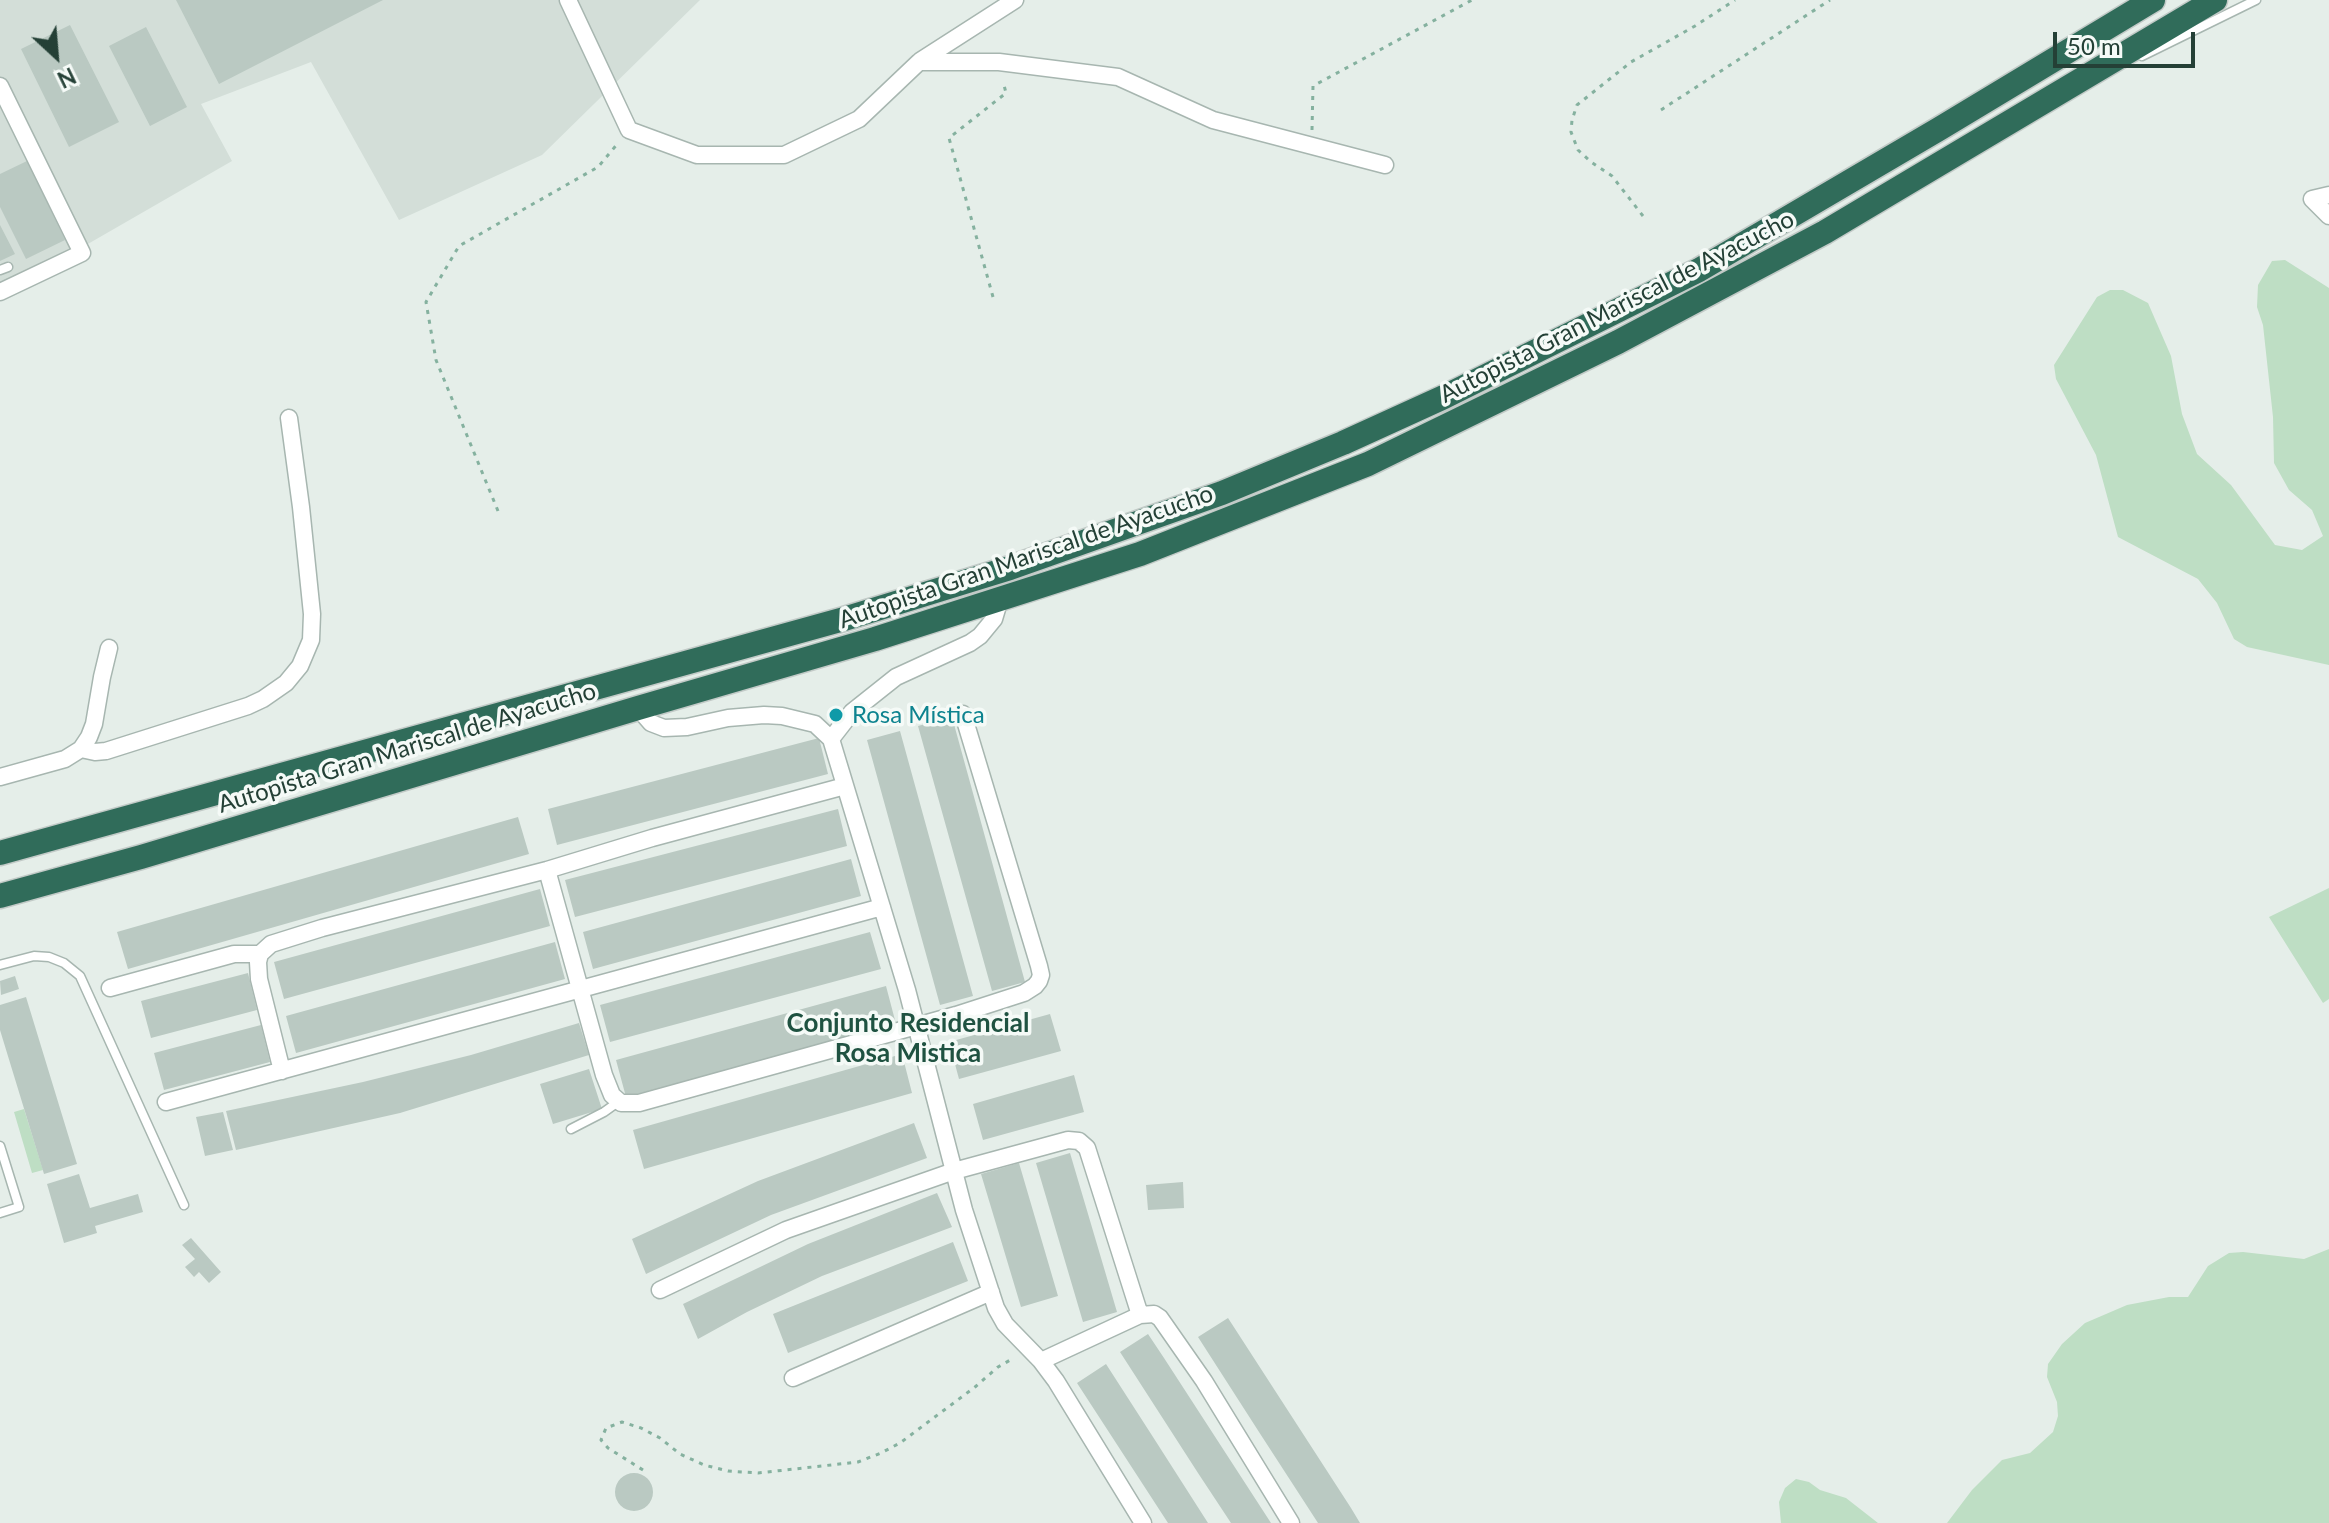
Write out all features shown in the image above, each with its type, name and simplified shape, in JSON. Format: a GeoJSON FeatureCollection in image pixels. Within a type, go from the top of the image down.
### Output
{"type":"FeatureCollection","features":[{"type":"Feature","properties":{"kind":"highway","name":"Autopista Gran Mariscal de Ayacucho"},"geometry":{"type":"LineString","coordinates":[[0,853],[844,619],[1010,568],[1222,493],[1444,397],[1699,270],[2153,0]]}},
{"type":"Feature","properties":{"kind":"highway","name":"Autopista Gran Mariscal de Ayacucho"},"geometry":{"type":"LineString","coordinates":[[0,896],[875,639],[1140,554],[1382,457],[1618,342],[1811,239],[2215,0]]}},
{"type":"Feature","properties":{"kind":"street"},"geometry":{"type":"LineString","coordinates":[[568,0],[629,130],[697,155],[784,155],[859,119],[919,62],[1015,0]]}},
{"type":"Feature","properties":{"kind":"street"},"geometry":{"type":"LineString","coordinates":[[919,62],[999,62],[1118,77],[1213,120],[1385,165]]}},
{"type":"Feature","properties":{"kind":"street"},"geometry":{"type":"LineString","coordinates":[[0,86],[82,253],[0,292]]}},
{"type":"Feature","properties":{"kind":"street"},"geometry":{"type":"LineString","coordinates":[[2329,195],[2312,199],[2329,216]]}},
{"type":"Feature","properties":{"kind":"street"},"geometry":{"type":"LineString","coordinates":[[81,749],[106,751],[248,706],[286,683],[300,666],[311,640],[312,614],[289,418]]}},
{"type":"Feature","properties":{"kind":"street"},"geometry":{"type":"LineString","coordinates":[[831,739],[852,712],[896,677],[980,636],[994,619],[1000,599]]}},
{"type":"Feature","properties":{"kind":"street"},"geometry":{"type":"LineString","coordinates":[[0,777],[65,759],[81,749],[94,724],[109,648]]}},
{"type":"Feature","properties":{"kind":"street"},"geometry":{"type":"LineString","coordinates":[[638,708],[651,723],[664,728],[687,727],[728,718],[782,716],[815,724],[831,739],[916,1024],[954,1171],[991,1292],[1005,1324],[1056,1381],[1143,1523]]}},
{"type":"Feature","properties":{"kind":"street"},"geometry":{"type":"LineString","coordinates":[[547,870],[607,1085],[618,1102],[639,1103],[956,1015],[1024,993],[1035,986],[1041,975],[963,714]]}},
{"type":"Feature","properties":{"kind":"street"},"geometry":{"type":"LineString","coordinates":[[282,1071],[259,979],[258,962],[266,947],[277,941],[547,870],[845,786]]}},
{"type":"Feature","properties":{"kind":"street"},"geometry":{"type":"LineString","coordinates":[[166,1102],[882,907]]}},
{"type":"Feature","properties":{"kind":"street"},"geometry":{"type":"LineString","coordinates":[[110,988],[234,954],[260,954]]}},
{"type":"Feature","properties":{"kind":"street"},"geometry":{"type":"LineString","coordinates":[[660,1290],[786,1230],[954,1171],[1068,1140],[1085,1145],[1140,1315]]}},
{"type":"Feature","properties":{"kind":"street"},"geometry":{"type":"LineString","coordinates":[[793,1378],[991,1292]]}},
{"type":"Feature","properties":{"kind":"street"},"geometry":{"type":"LineString","coordinates":[[1041,1361],[1140,1315],[1154,1314],[1166,1323],[1291,1523]]}},
{"type":"Feature","properties":{"kind":"lane"},"geometry":{"type":"LineString","coordinates":[[2013,120],[2256,0]]}},
{"type":"Feature","properties":{"kind":"lane"},"geometry":{"type":"LineString","coordinates":[[0,965],[34,956],[49,957],[64,963],[80,976],[184,1205]]}},
{"type":"Feature","properties":{"kind":"lane"},"geometry":{"type":"LineString","coordinates":[[571,1129],[618,1102]]}},
{"type":"Feature","properties":{"kind":"lane"},"geometry":{"type":"LineString","coordinates":[[0,1146],[19,1207],[0,1213]]}},
{"type":"Feature","properties":{"kind":"path"},"geometry":{"type":"LineString","coordinates":[[1312,146],[1313,86],[1472,0]]}},
{"type":"Feature","properties":{"kind":"path"},"geometry":{"type":"LineString","coordinates":[[1643,216],[1612,176],[1578,150],[1571,132],[1577,105],[1631,62],[1735,0]]}},
{"type":"Feature","properties":{"kind":"path"},"geometry":{"type":"LineString","coordinates":[[1661,110],[1830,0]]}},
{"type":"Feature","properties":{"kind":"path"},"geometry":{"type":"LineString","coordinates":[[993,297],[949,138],[1006,93],[999,62]]}},
{"type":"Feature","properties":{"kind":"path"},"geometry":{"type":"LineString","coordinates":[[498,511],[436,360],[426,302],[459,246],[598,167],[629,130]]}},
{"type":"Feature","properties":{"kind":"path"},"geometry":{"type":"LineString","coordinates":[[643,1470],[608,1448],[601,1440],[606,1428],[622,1422],[641,1428],[680,1454],[728,1471],[758,1473],[858,1462],[900,1443],[1014,1358],[1026,1345]]}},
{"type":"Feature","properties":{"kind":"shaded area"},"geometry":{"type":"Polygon","coordinates":[[[0,0],[700,0],[542,155],[399,220],[311,62],[201,104],[232,161],[0,291],[0,0]]]}},
{"type":"Feature","properties":{"kind":"green space"},"geometry":{"type":"Polygon","coordinates":[[[2285,260],[2329,288],[2329,665],[2247,647],[2234,639],[2217,603],[2198,579],[2118,537],[2096,455],[2056,379],[2054,365],[2097,297],[2110,290],[2123,290],[2148,303],[2171,356],[2182,414],[2197,454],[2231,485],[2275,545],[2302,550],[2323,536],[2312,510],[2289,490],[2274,463],[2273,417],[2263,325],[2257,307],[2258,285],[2272,261],[2285,260]]]}},
{"type":"Feature","properties":{"kind":"green space"},"geometry":{"type":"Polygon","coordinates":[[[2329,888],[2329,999],[2323,1003],[2269,917],[2329,888]]]}},
{"type":"Feature","properties":{"kind":"green space"},"geometry":{"type":"Polygon","coordinates":[[[24,1109],[43,1170],[32,1173],[14,1112],[24,1109]]]}},
{"type":"Feature","properties":{"kind":"green space"},"geometry":{"type":"Polygon","coordinates":[[[2329,1249],[2329,1523],[1947,1523],[1972,1490],[2002,1460],[2030,1453],[2053,1432],[2058,1416],[2057,1402],[2047,1377],[2048,1364],[2062,1344],[2085,1323],[2127,1305],[2169,1297],[2188,1297],[2208,1266],[2229,1253],[2304,1259],[2329,1249]]]}},
{"type":"Feature","properties":{"kind":"green space"},"geometry":{"type":"Polygon","coordinates":[[[1796,1479],[1846,1498],[1878,1523],[1781,1523],[1779,1502],[1785,1488],[1796,1479]]]}},
{"type":"Feature","properties":{"kind":"building"},"geometry":{"type":"Polygon","coordinates":[[[176,0],[383,0],[219,84],[176,0]]]}},
{"type":"Feature","properties":{"kind":"building"},"geometry":{"type":"Polygon","coordinates":[[[70,25],[119,122],[69,147],[21,49],[70,25]]]}},
{"type":"Feature","properties":{"kind":"building"},"geometry":{"type":"Polygon","coordinates":[[[146,27],[187,107],[150,126],[109,46],[146,27]]]}},
{"type":"Feature","properties":{"kind":"building"},"geometry":{"type":"Polygon","coordinates":[[[27,161],[65,240],[26,259],[0,207],[0,174],[27,161]]]}},
{"type":"Feature","properties":{"kind":"building"},"geometry":{"type":"Polygon","coordinates":[[[0,225],[15,254],[0,261],[0,225]]]}},
{"type":"Feature","properties":{"kind":"building"},"geometry":{"type":"Polygon","coordinates":[[[952,717],[1025,982],[992,991],[918,726],[952,717]]]}},
{"type":"Feature","properties":{"kind":"building"},"geometry":{"type":"Polygon","coordinates":[[[900,731],[973,996],[940,1005],[867,740],[900,731]]]}},
{"type":"Feature","properties":{"kind":"building"},"geometry":{"type":"Polygon","coordinates":[[[819,738],[828,774],[557,845],[548,809],[819,738]]]}},
{"type":"Feature","properties":{"kind":"building"},"geometry":{"type":"Polygon","coordinates":[[[838,809],[847,846],[575,917],[565,880],[838,809]]]}},
{"type":"Feature","properties":{"kind":"building"},"geometry":{"type":"Polygon","coordinates":[[[518,817],[529,854],[128,969],[117,932],[518,817]]]}},
{"type":"Feature","properties":{"kind":"building"},"geometry":{"type":"Polygon","coordinates":[[[851,859],[861,896],[593,969],[583,932],[851,859]]]}},
{"type":"Feature","properties":{"kind":"building"},"geometry":{"type":"Polygon","coordinates":[[[540,889],[550,926],[284,999],[274,962],[540,889]]]}},
{"type":"Feature","properties":{"kind":"building"},"geometry":{"type":"Polygon","coordinates":[[[870,932],[881,969],[610,1042],[600,1005],[870,932]]]}},
{"type":"Feature","properties":{"kind":"building"},"geometry":{"type":"Polygon","coordinates":[[[555,942],[565,979],[296,1053],[286,1016],[555,942]]]}},
{"type":"Feature","properties":{"kind":"building"},"geometry":{"type":"Polygon","coordinates":[[[248,973],[257,1010],[151,1038],[141,1001],[248,973]]]}},
{"type":"Feature","properties":{"kind":"building"},"geometry":{"type":"Polygon","coordinates":[[[15,976],[19,989],[1,995],[0,981],[15,976]]]}},
{"type":"Feature","properties":{"kind":"building"},"geometry":{"type":"Polygon","coordinates":[[[886,986],[896,1024],[626,1097],[616,1060],[886,986]]]}},
{"type":"Feature","properties":{"kind":"building"},"geometry":{"type":"Polygon","coordinates":[[[26,997],[77,1164],[44,1174],[0,1030],[0,1005],[26,997]]]}},
{"type":"Feature","properties":{"kind":"building"},"geometry":{"type":"Polygon","coordinates":[[[1050,1014],[1061,1051],[959,1079],[949,1042],[1050,1014]]]}},
{"type":"Feature","properties":{"kind":"building"},"geometry":{"type":"Polygon","coordinates":[[[579,1023],[589,1055],[400,1113],[236,1150],[226,1111],[363,1082],[471,1055],[579,1023]]]}},
{"type":"Feature","properties":{"kind":"building"},"geometry":{"type":"Polygon","coordinates":[[[261,1025],[270,1062],[164,1090],[154,1053],[261,1025]]]}},
{"type":"Feature","properties":{"kind":"building"},"geometry":{"type":"Polygon","coordinates":[[[902,1054],[912,1093],[644,1169],[633,1130],[902,1054]]]}},
{"type":"Feature","properties":{"kind":"building"},"geometry":{"type":"Polygon","coordinates":[[[589,1069],[602,1109],[553,1124],[540,1084],[589,1069]]]}},
{"type":"Feature","properties":{"kind":"building"},"geometry":{"type":"Polygon","coordinates":[[[1074,1075],[1084,1112],[983,1140],[973,1104],[1074,1075]]]}},
{"type":"Feature","properties":{"kind":"building"},"geometry":{"type":"Polygon","coordinates":[[[223,1112],[233,1150],[205,1156],[196,1117],[223,1112]]]}},
{"type":"Feature","properties":{"kind":"building"},"geometry":{"type":"Polygon","coordinates":[[[914,1123],[927,1158],[771,1215],[646,1274],[632,1239],[758,1181],[914,1123]]]}},
{"type":"Feature","properties":{"kind":"building"},"geometry":{"type":"Polygon","coordinates":[[[1070,1153],[1117,1312],[1083,1322],[1036,1163],[1070,1153]]]}},
{"type":"Feature","properties":{"kind":"building"},"geometry":{"type":"Polygon","coordinates":[[[1019,1163],[1058,1296],[1021,1307],[981,1174],[1019,1163]]]}},
{"type":"Feature","properties":{"kind":"building"},"geometry":{"type":"Polygon","coordinates":[[[79,1174],[90,1208],[138,1194],[143,1212],[95,1226],[97,1233],[64,1243],[47,1184],[79,1174]]]}},
{"type":"Feature","properties":{"kind":"building"},"geometry":{"type":"Polygon","coordinates":[[[1183,1182],[1184,1208],[1148,1210],[1146,1185],[1183,1182]]]}},
{"type":"Feature","properties":{"kind":"building"},"geometry":{"type":"Polygon","coordinates":[[[937,1193],[952,1227],[822,1276],[698,1339],[683,1304],[808,1244],[937,1193]]]}},
{"type":"Feature","properties":{"kind":"building"},"geometry":{"type":"Polygon","coordinates":[[[191,1238],[221,1272],[209,1283],[199,1272],[194,1277],[185,1267],[195,1259],[182,1245],[191,1238]]]}},
{"type":"Feature","properties":{"kind":"building"},"geometry":{"type":"Polygon","coordinates":[[[953,1242],[968,1281],[788,1353],[773,1314],[953,1242]]]}},
{"type":"Feature","properties":{"kind":"building"},"geometry":{"type":"Polygon","coordinates":[[[1228,1318],[1360,1523],[1318,1523],[1259,1432],[1198,1337],[1228,1318]]]}},
{"type":"Feature","properties":{"kind":"building"},"geometry":{"type":"Polygon","coordinates":[[[1148,1334],[1271,1523],[1231,1523],[1198,1473],[1120,1352],[1148,1334]]]}},
{"type":"Feature","properties":{"kind":"building"},"geometry":{"type":"Polygon","coordinates":[[[1106,1364],[1208,1523],[1168,1523],[1077,1383],[1106,1364]]]}},
{"type":"Feature","properties":{"kind":"building"},"geometry":{"type":"Polygon","coordinates":[[[634,1473],[647,1479],[653,1492],[647,1505],[634,1511],[621,1505],[615,1492],[621,1479],[634,1473]]]}},
{"type":"Feature","properties":{"kind":"place","name":"Rosa Mística"},"geometry":{"type":"Point","coordinates":[836,715]}},
{"type":"Feature","properties":{"kind":"district","name":"Conjunto Residencial Rosa Mistica"},"geometry":{"type":"Point","coordinates":[908,1039]}}]}
